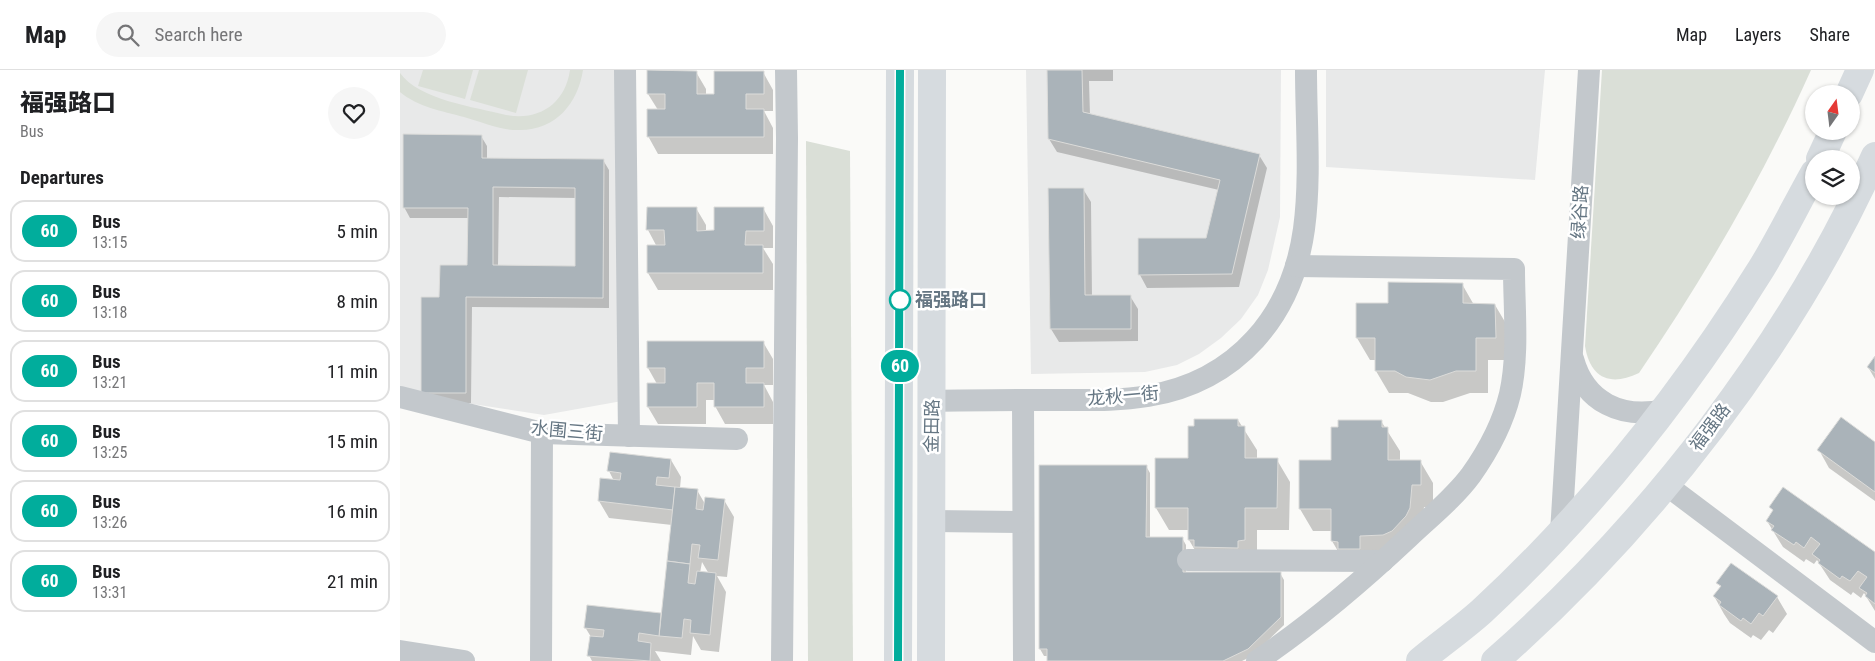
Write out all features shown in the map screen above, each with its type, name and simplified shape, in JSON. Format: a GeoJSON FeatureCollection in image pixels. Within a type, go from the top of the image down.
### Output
{"type":"FeatureCollection","features":[{"type":"Feature","properties":{"kind":"main road","name":"金田路"},"geometry":{"type":"LineString","coordinates":[[898,661],[900,70]]}},
{"type":"Feature","properties":{"kind":"main road","name":"金田路"},"geometry":{"type":"LineString","coordinates":[[931,661],[933,401],[932,70]]}},
{"type":"Feature","properties":{"kind":"main road","name":"福强路"},"geometry":{"type":"LineString","coordinates":[[1495,661],[1596,562],[1665,484],[1750,374],[1831,244],[1875,156]]}},
{"type":"Feature","properties":{"kind":"main road"},"geometry":{"type":"LineString","coordinates":[[1420,661],[1481,612],[1561,533],[1634,449],[1710,346],[1762,268],[1805,189]]}},
{"type":"Feature","properties":{"kind":"street"},"geometry":{"type":"LineString","coordinates":[[625,70],[629,436]]}},
{"type":"Feature","properties":{"kind":"street"},"geometry":{"type":"LineString","coordinates":[[782,661],[786,70]]}},
{"type":"Feature","properties":{"kind":"street","name":"龙秋一街"},"geometry":{"type":"LineString","coordinates":[[933,401],[1100,400],[1143,397],[1170,391],[1215,372],[1244,350],[1259,336],[1280,304],[1296,266],[1306,208],[1306,70]]}},
{"type":"Feature","properties":{"kind":"street","name":"绿谷路"},"geometry":{"type":"LineString","coordinates":[[1561,533],[1589,70]]}},
{"type":"Feature","properties":{"kind":"street"},"geometry":{"type":"LineString","coordinates":[[1256,661],[1325,612],[1383,561],[1470,476],[1498,429],[1510,393],[1514,358],[1514,269],[1296,266]]}},
{"type":"Feature","properties":{"kind":"street","name":"绿谷路"},"geometry":{"type":"LineString","coordinates":[[1572,354],[1576,371],[1585,386],[1597,398],[1612,408],[1647,414],[1664,410]]}},
{"type":"Feature","properties":{"kind":"street","name":"水围三街"},"geometry":{"type":"LineString","coordinates":[[400,397],[542,433],[737,439]]}},
{"type":"Feature","properties":{"kind":"street"},"geometry":{"type":"LineString","coordinates":[[1024,661],[1022,522],[1028,400]]}},
{"type":"Feature","properties":{"kind":"street"},"geometry":{"type":"LineString","coordinates":[[1028,400],[1032,661]]}},
{"type":"Feature","properties":{"kind":"street"},"geometry":{"type":"LineString","coordinates":[[542,433],[542,661]]}},
{"type":"Feature","properties":{"kind":"street"},"geometry":{"type":"LineString","coordinates":[[1665,484],[1875,642]]}},
{"type":"Feature","properties":{"kind":"street"},"geometry":{"type":"LineString","coordinates":[[932,521],[1022,522]]}},
{"type":"Feature","properties":{"kind":"street"},"geometry":{"type":"LineString","coordinates":[[1188,560],[1383,561]]}},
{"type":"Feature","properties":{"kind":"street"},"geometry":{"type":"LineString","coordinates":[[400,651],[464,661]]}},
{"type":"Feature","properties":{"kind":"shaded area"},"geometry":{"type":"Polygon","coordinates":[[[400,70],[618,70],[622,401],[544,415],[400,393],[400,70]]]}},
{"type":"Feature","properties":{"kind":"shaded area"},"geometry":{"type":"Polygon","coordinates":[[[423,70],[473,70],[465,99],[418,86],[423,70]]]}},
{"type":"Feature","properties":{"kind":"shaded area"},"geometry":{"type":"Polygon","coordinates":[[[479,70],[528,70],[516,113],[470,100],[479,70]]]}},
{"type":"Feature","properties":{"kind":"shaded area"},"geometry":{"type":"Polygon","coordinates":[[[570,70],[583,70],[576,93],[570,103],[554,120],[533,129],[513,130],[492,126],[422,105],[400,92],[400,73],[420,90],[448,101],[506,115],[529,115],[539,112],[556,101],[563,92],[570,70]]]}},
{"type":"Feature","properties":{"kind":"shaded area"},"geometry":{"type":"Polygon","coordinates":[[[1026,70],[1281,70],[1280,217],[1268,270],[1258,295],[1241,319],[1221,338],[1199,354],[1177,365],[1145,372],[1031,374],[1026,70]]]}},
{"type":"Feature","properties":{"kind":"shaded area"},"geometry":{"type":"Polygon","coordinates":[[[1326,70],[1545,70],[1535,180],[1326,167],[1326,70]]]}},
{"type":"Feature","properties":{"kind":"shaded area"},"geometry":{"type":"Polygon","coordinates":[[[1602,70],[1811,70],[1773,149],[1710,263],[1639,373],[1619,379],[1603,377],[1597,372],[1591,366],[1585,346],[1602,70]]]}},
{"type":"Feature","properties":{"kind":"shaded area"},"geometry":{"type":"Polygon","coordinates":[[[806,141],[850,151],[853,661],[808,661],[806,141]]]}},
{"type":"Feature","properties":{"kind":"building"},"geometry":{"type":"Polygon","coordinates":[[[647,70],[697,71],[697,94],[714,94],[714,71],[764,71],[764,94],[746,94],[746,109],[764,109],[764,137],[647,137],[647,109],[665,109],[665,94],[647,94],[647,70]]]}},
{"type":"Feature","properties":{"kind":"building"},"geometry":{"type":"Polygon","coordinates":[[[1047,70],[1082,70],[1083,112],[1260,154],[1232,274],[1138,275],[1138,238],[1206,238],[1220,180],[1048,139],[1047,70]]]}},
{"type":"Feature","properties":{"kind":"building"},"geometry":{"type":"Polygon","coordinates":[[[403,134],[482,135],[482,158],[604,159],[603,298],[466,297],[466,393],[421,393],[421,297],[439,297],[440,265],[467,265],[468,208],[403,208],[403,134]],[[493,187],[493,265],[575,266],[575,188],[493,187]]]}},
{"type":"Feature","properties":{"kind":"building"},"geometry":{"type":"Polygon","coordinates":[[[1048,188],[1084,188],[1085,295],[1131,295],[1131,329],[1050,329],[1048,188]]]}},
{"type":"Feature","properties":{"kind":"building"},"geometry":{"type":"Polygon","coordinates":[[[647,207],[697,207],[697,231],[714,230],[714,207],[764,207],[764,231],[746,231],[745,245],[763,245],[763,273],[647,273],[647,245],[665,245],[664,230],[646,230],[647,207]]]}},
{"type":"Feature","properties":{"kind":"building"},"geometry":{"type":"Polygon","coordinates":[[[1388,282],[1463,283],[1463,303],[1495,304],[1496,338],[1476,338],[1476,371],[1456,371],[1430,380],[1406,377],[1395,371],[1375,371],[1375,338],[1356,338],[1356,303],[1388,303],[1388,282]]]}},
{"type":"Feature","properties":{"kind":"building"},"geometry":{"type":"Polygon","coordinates":[[[647,341],[764,341],[764,368],[746,368],[746,383],[764,383],[764,407],[714,407],[714,383],[697,383],[697,407],[647,407],[647,383],[665,383],[665,368],[647,368],[647,341]]]}},
{"type":"Feature","properties":{"kind":"building"},"geometry":{"type":"Polygon","coordinates":[[[1875,356],[1875,373],[1867,367],[1875,356]]]}},
{"type":"Feature","properties":{"kind":"building"},"geometry":{"type":"Polygon","coordinates":[[[1841,417],[1875,442],[1875,492],[1817,450],[1841,417]]]}},
{"type":"Feature","properties":{"kind":"building"},"geometry":{"type":"Polygon","coordinates":[[[1194,419],[1238,419],[1238,426],[1245,426],[1245,458],[1278,458],[1277,508],[1245,508],[1245,540],[1238,541],[1238,548],[1194,547],[1194,540],[1188,540],[1188,508],[1155,508],[1155,458],[1188,458],[1188,426],[1194,426],[1194,419]]]}},
{"type":"Feature","properties":{"kind":"building"},"geometry":{"type":"Polygon","coordinates":[[[1338,420],[1382,420],[1382,427],[1388,427],[1388,460],[1421,460],[1421,485],[1412,485],[1410,508],[1406,516],[1392,531],[1383,535],[1360,536],[1360,549],[1338,549],[1338,542],[1331,541],[1331,509],[1299,509],[1299,460],[1331,460],[1331,427],[1338,427],[1338,420]]]}},
{"type":"Feature","properties":{"kind":"building"},"geometry":{"type":"Polygon","coordinates":[[[610,452],[671,459],[669,478],[657,477],[656,485],[675,487],[673,510],[598,501],[600,478],[620,480],[621,473],[607,471],[610,452]]]}},
{"type":"Feature","properties":{"kind":"building"},"geometry":{"type":"Polygon","coordinates":[[[1039,465],[1147,465],[1146,537],[1183,537],[1183,572],[1281,572],[1281,617],[1248,649],[1223,661],[1047,661],[1047,649],[1039,649],[1039,465]]]}},
{"type":"Feature","properties":{"kind":"building"},"geometry":{"type":"Polygon","coordinates":[[[675,487],[698,489],[696,509],[703,510],[705,497],[725,499],[718,560],[698,558],[700,545],[692,544],[690,564],[667,561],[675,487]]]}},
{"type":"Feature","properties":{"kind":"building"},"geometry":{"type":"Polygon","coordinates":[[[1783,487],[1875,552],[1875,604],[1865,596],[1867,593],[1859,588],[1867,577],[1858,571],[1850,581],[1842,576],[1840,579],[1818,563],[1820,560],[1812,554],[1820,544],[1811,537],[1804,548],[1796,542],[1794,545],[1771,530],[1774,526],[1766,521],[1773,510],[1769,507],[1783,487]]]}},
{"type":"Feature","properties":{"kind":"building"},"geometry":{"type":"Polygon","coordinates":[[[667,561],[690,564],[688,583],[695,584],[697,571],[716,573],[710,635],[690,633],[691,620],[684,619],[682,638],[659,636],[667,561]]]}},
{"type":"Feature","properties":{"kind":"building"},"geometry":{"type":"Polygon","coordinates":[[[1731,563],[1778,596],[1763,616],[1759,613],[1751,624],[1743,618],[1741,621],[1719,605],[1721,602],[1713,596],[1721,586],[1716,583],[1731,563]]]}},
{"type":"Feature","properties":{"kind":"building"},"geometry":{"type":"Polygon","coordinates":[[[587,605],[661,613],[659,636],[639,633],[638,641],[651,643],[650,661],[587,656],[590,636],[603,637],[604,630],[584,628],[587,605]]]}},
{"type":"Feature","properties":{"kind":"bus line","name":"60"},"geometry":{"type":"LineString","coordinates":[[898,661],[900,70]]}},
{"type":"Feature","properties":{"kind":"place","name":"福强路口"},"geometry":{"type":"Point","coordinates":[900,300]}}]}
